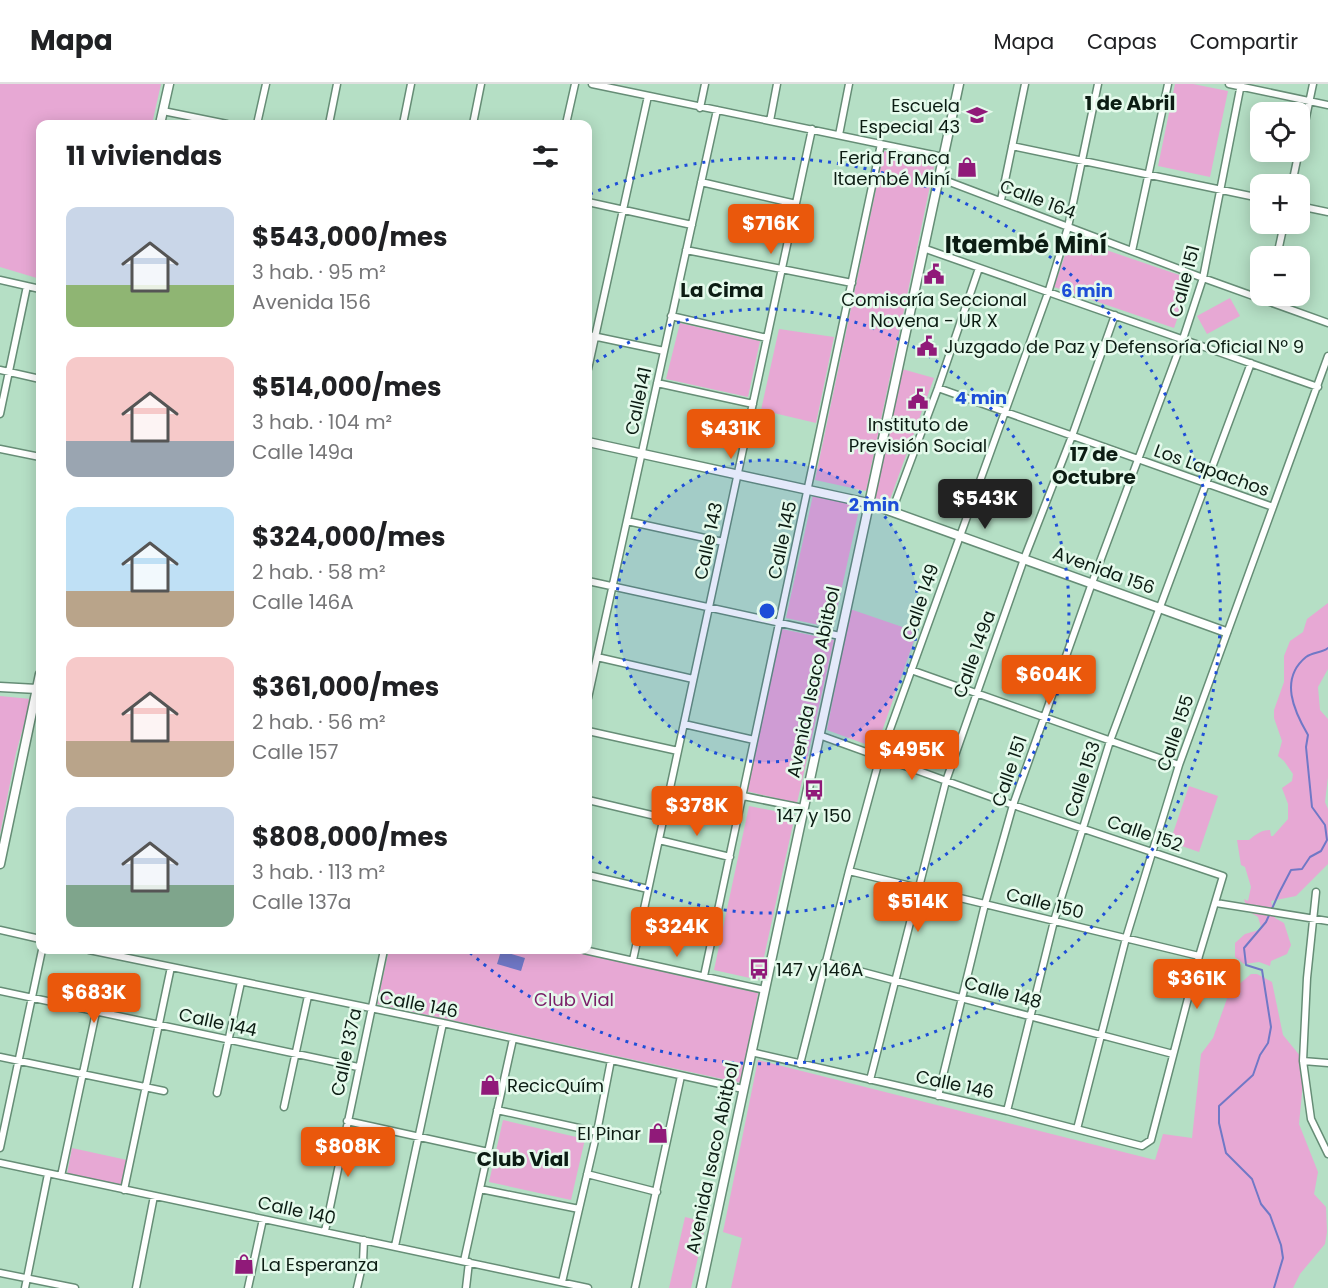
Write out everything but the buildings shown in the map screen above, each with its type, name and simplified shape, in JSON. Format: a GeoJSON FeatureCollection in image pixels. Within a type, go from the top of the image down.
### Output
{"type":"FeatureCollection","features":[{"type":"Feature","properties":{"kind":"main road"},"geometry":{"type":"LineString","coordinates":[[161,120],[169,84]]}},
{"type":"Feature","properties":{"kind":"main road","name":"Avenida Isaco Abitbol"},"geometry":{"type":"LineString","coordinates":[[701,1288],[959,84]]}},
{"type":"Feature","properties":{"kind":"main road","name":"Avenida 156"},"geometry":{"type":"LineString","coordinates":[[592,443],[868,503],[1226,632]]}},
{"type":"Feature","properties":{"kind":"main road"},"geometry":{"type":"LineString","coordinates":[[0,687],[36,689]]}},
{"type":"Feature","properties":{"kind":"main road"},"geometry":{"type":"LineString","coordinates":[[0,864],[36,694]]}},
{"type":"Feature","properties":{"kind":"street"},"geometry":{"type":"LineString","coordinates":[[258,120],[266,84]]}},
{"type":"Feature","properties":{"kind":"street"},"geometry":{"type":"LineString","coordinates":[[330,120],[338,84]]}},
{"type":"Feature","properties":{"kind":"street"},"geometry":{"type":"LineString","coordinates":[[404,120],[411,84]]}},
{"type":"Feature","properties":{"kind":"street"},"geometry":{"type":"LineString","coordinates":[[474,120],[482,84]]}},
{"type":"Feature","properties":{"kind":"street"},"geometry":{"type":"LineString","coordinates":[[567,120],[575,84]]}},
{"type":"Feature","properties":{"kind":"street"},"geometry":{"type":"LineString","coordinates":[[592,84],[943,158]]}},
{"type":"Feature","properties":{"kind":"street"},"geometry":{"type":"LineString","coordinates":[[630,92],[632,84]]}},
{"type":"Feature","properties":{"kind":"street"},"geometry":{"type":"LineString","coordinates":[[700,108],[705,84]]}},
{"type":"Feature","properties":{"kind":"street"},"geometry":{"type":"LineString","coordinates":[[770,120],[777,84]]}},
{"type":"Feature","properties":{"kind":"street"},"geometry":{"type":"LineString","coordinates":[[839,135],[849,84]]}},
{"type":"Feature","properties":{"kind":"street"},"geometry":{"type":"LineString","coordinates":[[1001,200],[1025,84]]}},
{"type":"Feature","properties":{"kind":"street","name":"Calle 149"},"geometry":{"type":"LineString","coordinates":[[800,1064],[880,757],[1048,293],[1068,227],[1098,84]]}},
{"type":"Feature","properties":{"kind":"street"},"geometry":{"type":"LineString","coordinates":[[1132,251],[1168,84]]}},
{"type":"Feature","properties":{"kind":"street"},"geometry":{"type":"LineString","coordinates":[[1229,84],[1328,105]]}},
{"type":"Feature","properties":{"kind":"street"},"geometry":{"type":"LineString","coordinates":[[1295,174],[1313,84]]}},
{"type":"Feature","properties":{"kind":"street","name":"Calle 151"},"geometry":{"type":"LineString","coordinates":[[938,1096],[985,904],[1013,805],[1092,583],[1183,339],[1203,278],[1240,85]]}},
{"type":"Feature","properties":{"kind":"street"},"geometry":{"type":"LineString","coordinates":[[648,96],[592,335],[664,351]]}},
{"type":"Feature","properties":{"kind":"street","name":"Calle141"},"geometry":{"type":"LineString","coordinates":[[592,680],[717,110]]}},
{"type":"Feature","properties":{"kind":"street"},"geometry":{"type":"LineString","coordinates":[[163,111],[207,120]]}},
{"type":"Feature","properties":{"kind":"street","name":"Calle 143"},"geometry":{"type":"LineString","coordinates":[[633,960],[812,129]]}},
{"type":"Feature","properties":{"kind":"street","name":"Calle 145"},"geometry":{"type":"LineString","coordinates":[[704,976],[881,144]]}},
{"type":"Feature","properties":{"kind":"street"},"geometry":{"type":"LineString","coordinates":[[1012,146],[1250,196]]}},
{"type":"Feature","properties":{"kind":"street","name":"Calle 164"},"geometry":{"type":"LineString","coordinates":[[939,178],[1203,278],[1250,292]]}},
{"type":"Feature","properties":{"kind":"street"},"geometry":{"type":"LineString","coordinates":[[701,182],[796,204]]}},
{"type":"Feature","properties":{"kind":"street"},"geometry":{"type":"LineString","coordinates":[[592,203],[692,225]]}},
{"type":"Feature","properties":{"kind":"street"},"geometry":{"type":"LineString","coordinates":[[1310,208],[1328,212]]}},
{"type":"Feature","properties":{"kind":"street"},"geometry":{"type":"LineString","coordinates":[[923,248],[1318,387]]}},
{"type":"Feature","properties":{"kind":"street"},"geometry":{"type":"LineString","coordinates":[[686,250],[852,283]]}},
{"type":"Feature","properties":{"kind":"street"},"geometry":{"type":"LineString","coordinates":[[892,511],[938,388],[979,268]]}},
{"type":"Feature","properties":{"kind":"street"},"geometry":{"type":"LineString","coordinates":[[0,280],[36,288]]}},
{"type":"Feature","properties":{"kind":"street"},"geometry":{"type":"LineString","coordinates":[[0,414],[27,286]]}},
{"type":"Feature","properties":{"kind":"street","name":"Calle 164"},"geometry":{"type":"LineString","coordinates":[[1287,306],[1328,323]]}},
{"type":"Feature","properties":{"kind":"street","name":"Calle 149a"},"geometry":{"type":"LineString","coordinates":[[870,1080],[946,781],[975,693],[1115,315]]}},
{"type":"Feature","properties":{"kind":"street"},"geometry":{"type":"LineString","coordinates":[[671,316],[767,338]]}},
{"type":"Feature","properties":{"kind":"street","name":"Calle 155"},"geometry":{"type":"LineString","coordinates":[[1077,1129],[1151,851],[1226,632],[1328,356]]}},
{"type":"Feature","properties":{"kind":"street","name":"Calle 153"},"geometry":{"type":"LineString","coordinates":[[1007,1111],[1054,921],[1110,741],[1251,363]]}},
{"type":"Feature","properties":{"kind":"street"},"geometry":{"type":"LineString","coordinates":[[0,370],[36,378]]}},
{"type":"Feature","properties":{"kind":"street"},"geometry":{"type":"LineString","coordinates":[[657,383],[753,404]]}},
{"type":"Feature","properties":{"kind":"street","name":"Los Lapachos"},"geometry":{"type":"LineString","coordinates":[[938,388],[1273,507]]}},
{"type":"Feature","properties":{"kind":"street"},"geometry":{"type":"LineString","coordinates":[[0,448],[36,456]]}},
{"type":"Feature","properties":{"kind":"street"},"geometry":{"type":"LineString","coordinates":[[627,521],[723,542]]}},
{"type":"Feature","properties":{"kind":"street"},"geometry":{"type":"LineString","coordinates":[[592,582],[840,636]]}},
{"type":"Feature","properties":{"kind":"street"},"geometry":{"type":"LineString","coordinates":[[597,657],[693,679]]}},
{"type":"Feature","properties":{"kind":"street"},"geometry":{"type":"LineString","coordinates":[[911,670],[1179,765]]}},
{"type":"Feature","properties":{"kind":"street"},"geometry":{"type":"LineString","coordinates":[[684,724],[754,740]]}},
{"type":"Feature","properties":{"kind":"street"},"geometry":{"type":"LineString","coordinates":[[592,732],[678,751]]}},
{"type":"Feature","properties":{"kind":"street","name":"Calle 152"},"geometry":{"type":"LineString","coordinates":[[819,735],[1013,805],[1223,876],[1216,903]]}},
{"type":"Feature","properties":{"kind":"street"},"geometry":{"type":"LineString","coordinates":[[742,796],[803,808]]}},
{"type":"Feature","properties":{"kind":"street"},"geometry":{"type":"LineString","coordinates":[[592,801],[664,818]]}},
{"type":"Feature","properties":{"kind":"street"},"geometry":{"type":"LineString","coordinates":[[659,840],[730,857]]}},
{"type":"Feature","properties":{"kind":"street","name":"Calle 150"},"geometry":{"type":"LineString","coordinates":[[849,871],[1199,956]]}},
{"type":"Feature","properties":{"kind":"street"},"geometry":{"type":"LineString","coordinates":[[592,876],[648,889]]}},
{"type":"Feature","properties":{"kind":"street"},"geometry":{"type":"LineString","coordinates":[[1316,892],[1307,978],[1303,1061],[1311,1119],[1328,1154]]}},
{"type":"Feature","properties":{"kind":"street"},"geometry":{"type":"LineString","coordinates":[[1173,1054],[1199,956],[1216,903],[1254,911],[1328,921]]}},
{"type":"Feature","properties":{"kind":"street"},"geometry":{"type":"LineString","coordinates":[[0,930],[36,938]]}},
{"type":"Feature","properties":{"kind":"street"},"geometry":{"type":"LineString","coordinates":[[592,952],[765,990]]}},
{"type":"Feature","properties":{"kind":"street"},"geometry":{"type":"LineString","coordinates":[[0,1148],[41,954]]}},
{"type":"Feature","properties":{"kind":"street","name":"Calle 146"},"geometry":{"type":"LineString","coordinates":[[108,954],[443,1023],[743,1089]]}},
{"type":"Feature","properties":{"kind":"street","name":"Calle 137a"},"geometry":{"type":"LineString","coordinates":[[325,1231],[383,954]]}},
{"type":"Feature","properties":{"kind":"street","name":"Calle 148"},"geometry":{"type":"LineString","coordinates":[[825,962],[1173,1054]]}},
{"type":"Feature","properties":{"kind":"street"},"geometry":{"type":"LineString","coordinates":[[124,1190],[171,967]]}},
{"type":"Feature","properties":{"kind":"street"},"geometry":{"type":"LineString","coordinates":[[217,1093],[241,982]]}},
{"type":"Feature","properties":{"kind":"street","name":"Calle 144"},"geometry":{"type":"LineString","coordinates":[[0,991],[358,1067]]}},
{"type":"Feature","properties":{"kind":"street"},"geometry":{"type":"LineString","coordinates":[[285,1107],[308,996]]}},
{"type":"Feature","properties":{"kind":"street"},"geometry":{"type":"LineString","coordinates":[[61,1176],[96,1012]]}},
{"type":"Feature","properties":{"kind":"street"},"geometry":{"type":"LineString","coordinates":[[395,1246],[443,1023]]}},
{"type":"Feature","properties":{"kind":"street"},"geometry":{"type":"LineString","coordinates":[[466,1288],[467,1262],[480,1189],[513,1038]]}},
{"type":"Feature","properties":{"kind":"street","name":"Calle 146"},"geometry":{"type":"LineString","coordinates":[[751,1052],[1007,1111],[1142,1146],[1150,1140],[1173,1054]]}},
{"type":"Feature","properties":{"kind":"street"},"geometry":{"type":"LineString","coordinates":[[0,1057],[164,1091]]}},
{"type":"Feature","properties":{"kind":"street"},"geometry":{"type":"LineString","coordinates":[[562,1282],[597,1132],[611,1060]]}},
{"type":"Feature","properties":{"kind":"street"},"geometry":{"type":"LineString","coordinates":[[1303,1061],[1328,1063]]}},
{"type":"Feature","properties":{"kind":"street"},"geometry":{"type":"LineString","coordinates":[[634,1288],[681,1076]]}},
{"type":"Feature","properties":{"kind":"street"},"geometry":{"type":"LineString","coordinates":[[497,1110],[597,1132]]}},
{"type":"Feature","properties":{"kind":"street"},"geometry":{"type":"LineString","coordinates":[[347,1121],[488,1152]]}},
{"type":"Feature","properties":{"kind":"street","name":"Calle 140"},"geometry":{"type":"LineString","coordinates":[[0,1163],[588,1288]]}},
{"type":"Feature","properties":{"kind":"street"},"geometry":{"type":"LineString","coordinates":[[25,1288],[48,1174]]}},
{"type":"Feature","properties":{"kind":"street"},"geometry":{"type":"LineString","coordinates":[[587,1174],[657,1192]]}},
{"type":"Feature","properties":{"kind":"street"},"geometry":{"type":"LineString","coordinates":[[480,1189],[579,1209]]}},
{"type":"Feature","properties":{"kind":"street"},"geometry":{"type":"LineString","coordinates":[[136,1288],[154,1196]]}},
{"type":"Feature","properties":{"kind":"street"},"geometry":{"type":"LineString","coordinates":[[248,1288],[263,1219]]}},
{"type":"Feature","properties":{"kind":"street"},"geometry":{"type":"LineString","coordinates":[[357,1288],[363,1262],[364,1240]]}},
{"type":"Feature","properties":{"kind":"street"},"geometry":{"type":"LineString","coordinates":[[0,1273],[75,1288]]}},
{"type":"Feature","properties":{"kind":"green space"},"geometry":{"type":"Polygon","coordinates":[[[0,84],[161,84],[153,120],[36,120],[36,278],[0,267],[0,84]]]}},
{"type":"Feature","properties":{"kind":"green space"},"geometry":{"type":"Polygon","coordinates":[[[1175,84],[1193,84],[1228,91],[1210,177],[1158,166],[1175,84]]]}},
{"type":"Feature","properties":{"kind":"green space"},"geometry":{"type":"Polygon","coordinates":[[[884,151],[935,162],[866,491],[815,480],[884,151]]]}},
{"type":"Feature","properties":{"kind":"green space"},"geometry":{"type":"Polygon","coordinates":[[[1071,238],[1191,279],[1174,328],[1054,287],[1071,238]]]}},
{"type":"Feature","properties":{"kind":"green space"},"geometry":{"type":"Polygon","coordinates":[[[1230,298],[1240,316],[1207,334],[1197,316],[1230,298]]]}},
{"type":"Feature","properties":{"kind":"green space"},"geometry":{"type":"Polygon","coordinates":[[[680,323],[760,341],[748,397],[666,379],[680,323]]]}},
{"type":"Feature","properties":{"kind":"green space"},"geometry":{"type":"Polygon","coordinates":[[[779,329],[834,337],[816,423],[761,410],[779,329]]]}},
{"type":"Feature","properties":{"kind":"green space"},"geometry":{"type":"Polygon","coordinates":[[[902,369],[934,378],[888,505],[875,499],[902,369]]]}},
{"type":"Feature","properties":{"kind":"green space"},"geometry":{"type":"Polygon","coordinates":[[[813,495],[860,505],[833,628],[786,618],[813,495]]]}},
{"type":"Feature","properties":{"kind":"green space"},"geometry":{"type":"Polygon","coordinates":[[[1328,603],[1328,669],[1318,687],[1320,710],[1328,719],[1328,777],[1325,802],[1328,809],[1328,864],[1296,896],[1271,901],[1275,918],[1284,923],[1291,945],[1287,954],[1271,961],[1270,966],[1259,962],[1244,964],[1235,957],[1235,943],[1245,934],[1259,930],[1261,927],[1258,917],[1247,910],[1244,899],[1248,901],[1251,887],[1245,867],[1241,865],[1237,840],[1249,840],[1267,830],[1270,830],[1273,836],[1288,819],[1288,804],[1282,788],[1292,781],[1293,774],[1278,756],[1282,741],[1274,718],[1274,710],[1284,682],[1284,656],[1290,641],[1303,632],[1307,619],[1328,603]]]}},
{"type":"Feature","properties":{"kind":"green space"},"geometry":{"type":"Polygon","coordinates":[[[850,609],[917,632],[876,748],[827,730],[850,609]]]}},
{"type":"Feature","properties":{"kind":"green space"},"geometry":{"type":"Polygon","coordinates":[[[782,629],[834,640],[797,803],[746,791],[782,629]]]}},
{"type":"Feature","properties":{"kind":"green space"},"geometry":{"type":"Polygon","coordinates":[[[0,696],[31,699],[16,753],[0,834],[0,696]]]}},
{"type":"Feature","properties":{"kind":"green space"},"geometry":{"type":"Polygon","coordinates":[[[1189,786],[1218,796],[1199,852],[1170,842],[1189,786]]]}},
{"type":"Feature","properties":{"kind":"green space"},"geometry":{"type":"Polygon","coordinates":[[[749,806],[795,815],[759,980],[714,970],[749,806]]]}},
{"type":"Feature","properties":{"kind":"green space","name":"Club Vial"},"geometry":{"type":"Polygon","coordinates":[[[388,954],[583,954],[758,993],[741,1083],[377,1004],[388,954]]]}},
{"type":"Feature","properties":{"kind":"green space"},"geometry":{"type":"Polygon","coordinates":[[[1251,974],[1257,974],[1272,982],[1283,1035],[1305,1062],[1299,1124],[1318,1172],[1314,1194],[1326,1207],[1325,1244],[1300,1274],[1293,1288],[731,1288],[742,1238],[723,1232],[758,1060],[1155,1160],[1163,1134],[1192,1138],[1201,1054],[1213,1038],[1229,993],[1251,974]]]}},
{"type":"Feature","properties":{"kind":"green space"},"geometry":{"type":"Polygon","coordinates":[[[503,1120],[585,1139],[571,1200],[489,1182],[503,1120]]]}},
{"type":"Feature","properties":{"kind":"green space"},"geometry":{"type":"Polygon","coordinates":[[[72,1148],[127,1160],[121,1185],[67,1174],[72,1148]]]}},
{"type":"Feature","properties":{"kind":"green space"},"geometry":{"type":"Polygon","coordinates":[[[685,1217],[706,1222],[691,1288],[669,1288],[685,1217]]]}},
{"type":"Feature","properties":{"kind":"water"},"geometry":{"type":"Polygon","coordinates":[[[500,954],[525,958],[521,971],[497,964],[500,954]]]}},
{"type":"Feature","properties":{"kind":"waterway"},"geometry":{"type":"LineString","coordinates":[[1274,1288],[1283,1258],[1281,1245],[1270,1215],[1261,1204],[1252,1179],[1226,1153],[1219,1123],[1219,1106],[1253,1075],[1260,1055],[1268,1043],[1271,1027],[1262,970],[1246,965],[1244,948],[1266,922],[1291,870],[1302,869],[1310,857],[1321,851],[1327,840],[1325,825],[1312,807],[1306,747],[1308,735],[1294,706],[1291,685],[1293,675],[1306,657],[1328,648]]}},
{"type":"Feature","properties":{"kind":"place","name":"Escuela Especial 43"},"geometry":{"type":"Point","coordinates":[977,115]}},
{"type":"Feature","properties":{"kind":"place","name":"Feria Franca Itaembé Miní"},"geometry":{"type":"Point","coordinates":[967,167]}},
{"type":"Feature","properties":{"kind":"place","name":"Comisaría Seccional Novena - UR X"},"geometry":{"type":"Point","coordinates":[934,274]}},
{"type":"Feature","properties":{"kind":"place","name":"Juzgado de Paz y Defensoría Oficial Nº 9"},"geometry":{"type":"Point","coordinates":[927,346]}},
{"type":"Feature","properties":{"kind":"place","name":"Instituto de Previsión Social"},"geometry":{"type":"Point","coordinates":[918,399]}},
{"type":"Feature","properties":{"kind":"place","name":"147 y 150"},"geometry":{"type":"Point","coordinates":[814,790]}},
{"type":"Feature","properties":{"kind":"place","name":"147 y 146A"},"geometry":{"type":"Point","coordinates":[759,969]}},
{"type":"Feature","properties":{"kind":"place","name":"RecicQuím"},"geometry":{"type":"Point","coordinates":[490,1085]}},
{"type":"Feature","properties":{"kind":"place","name":"El Pinar"},"geometry":{"type":"Point","coordinates":[658,1133]}},
{"type":"Feature","properties":{"kind":"place","name":"La Esperanza"},"geometry":{"type":"Point","coordinates":[244,1264]}},
{"type":"Feature","properties":{"kind":"district","name":"1 de Abril"},"geometry":{"type":"Point","coordinates":[1130,103]}},
{"type":"Feature","properties":{"kind":"district","name":"Itaembé Miní"},"geometry":{"type":"Point","coordinates":[1026,244]}},
{"type":"Feature","properties":{"kind":"district","name":"La Cima"},"geometry":{"type":"Point","coordinates":[722,290]}},
{"type":"Feature","properties":{"kind":"district","name":"17 de Octubre"},"geometry":{"type":"Point","coordinates":[1094,466]}},
{"type":"Feature","properties":{"kind":"district","name":"Club Vial"},"geometry":{"type":"Point","coordinates":[523,1159]}}]}
